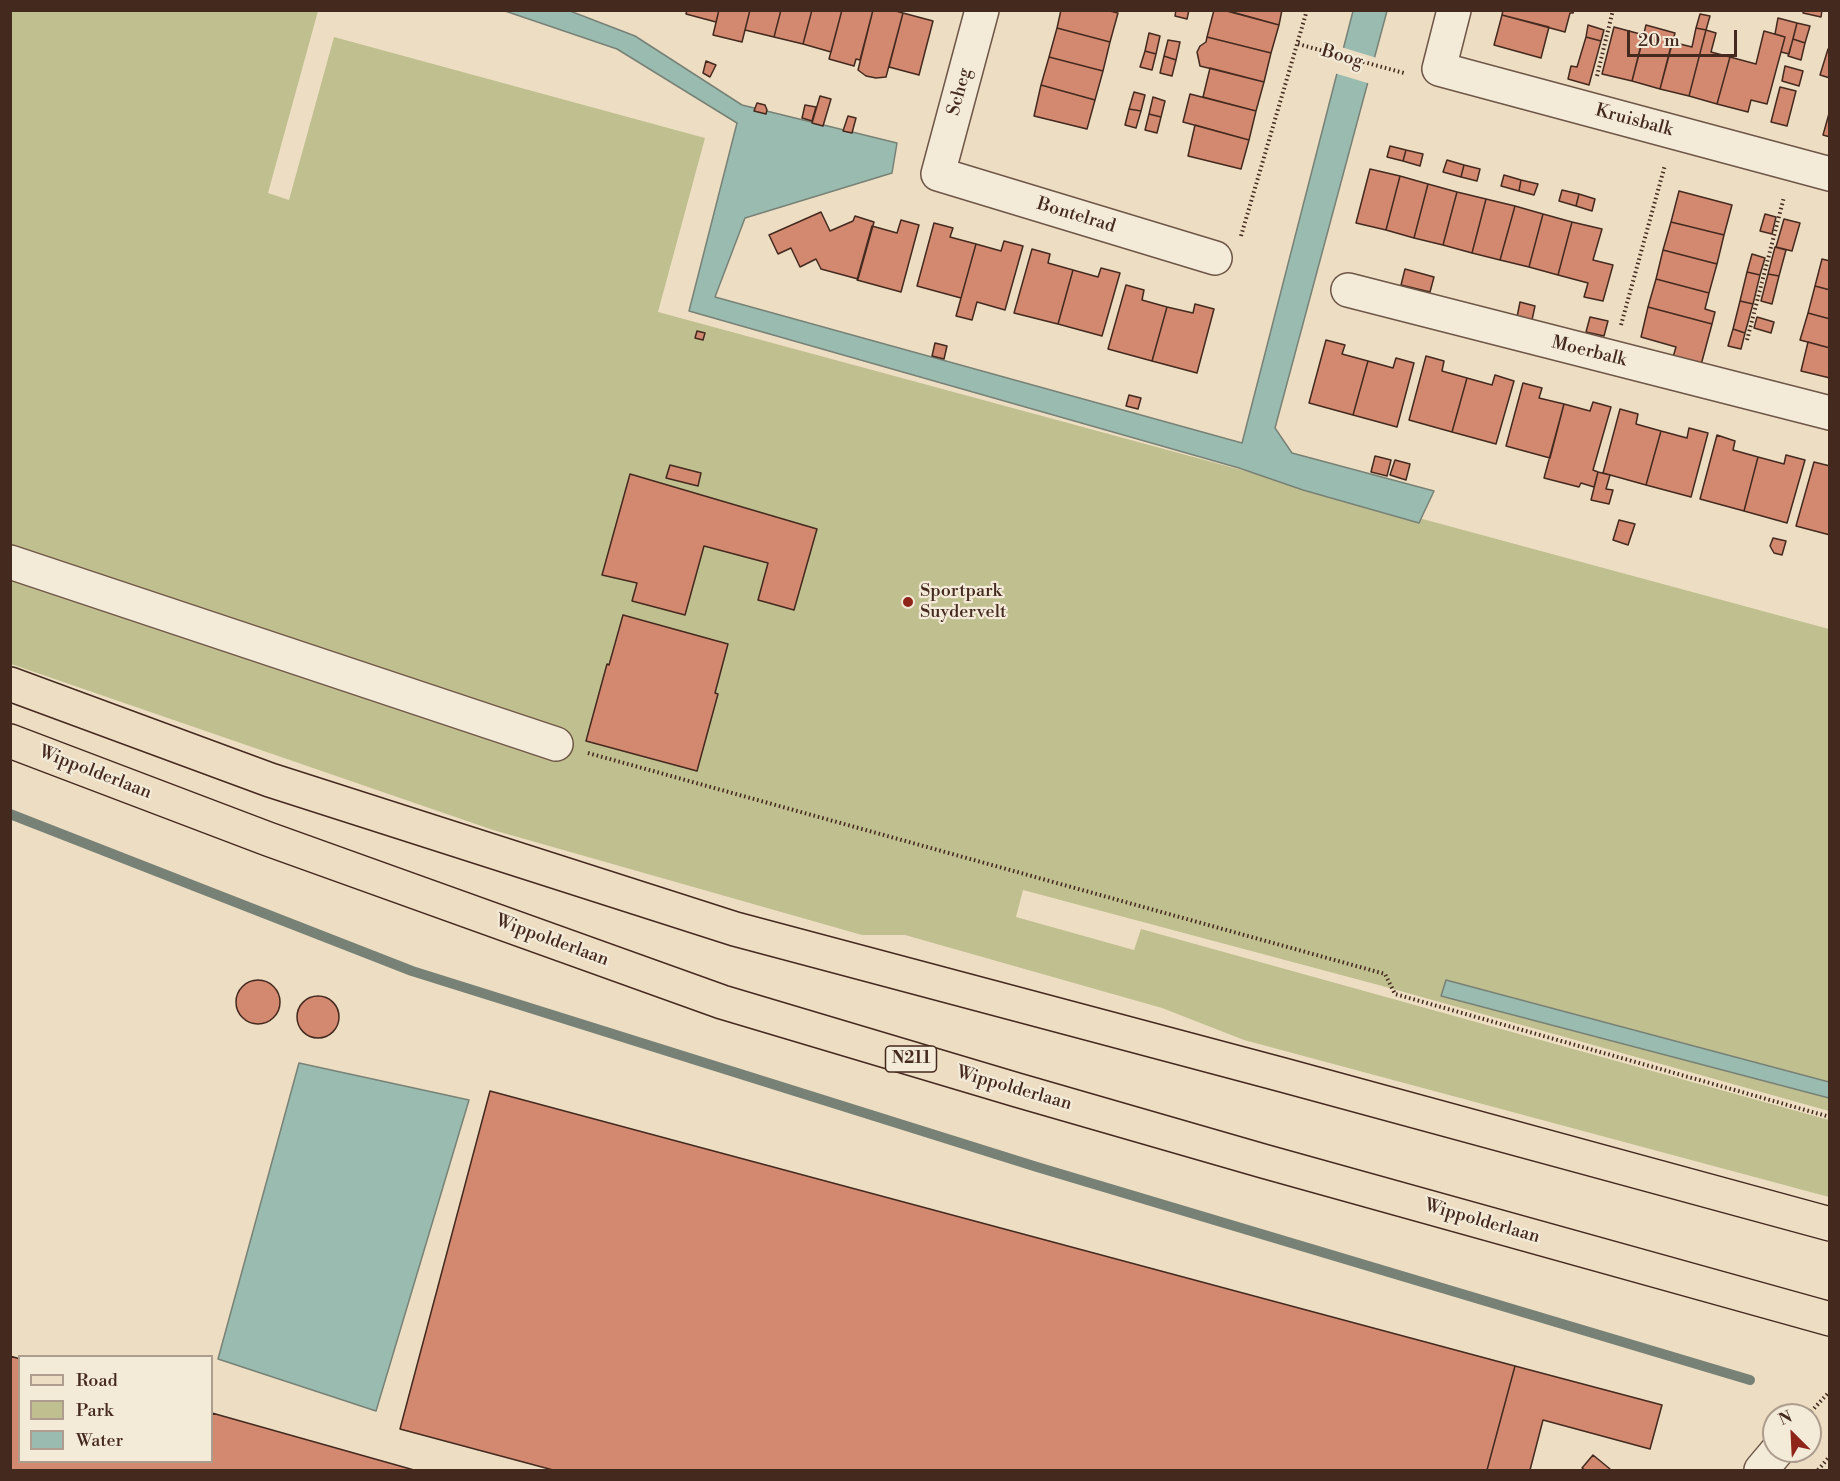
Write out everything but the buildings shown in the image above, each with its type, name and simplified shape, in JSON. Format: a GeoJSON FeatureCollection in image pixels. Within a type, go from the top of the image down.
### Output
{"type":"FeatureCollection","features":[{"type":"Feature","properties":{"kind":"main road"},"geometry":{"type":"LineString","coordinates":[[10,684],[270,780],[735,929],[1830,1224]]}},
{"type":"Feature","properties":{"kind":"main road","name":"Wippolderlaan"},"geometry":{"type":"LineString","coordinates":[[10,741],[279,843],[722,1002],[1219,1148],[1830,1318]]}},
{"type":"Feature","properties":{"kind":"street","name":"Scheg"},"geometry":{"type":"LineString","coordinates":[[938,174],[982,10]]}},
{"type":"Feature","properties":{"kind":"street","name":"Kruisbalk"},"geometry":{"type":"LineString","coordinates":[[1455,10],[1439,69],[1830,174]]}},
{"type":"Feature","properties":{"kind":"street","name":"Bontelrad"},"geometry":{"type":"LineString","coordinates":[[938,174],[1215,258]]}},
{"type":"Feature","properties":{"kind":"street","name":"Moerbalk"},"geometry":{"type":"LineString","coordinates":[[1348,290],[1830,413]]}},
{"type":"Feature","properties":{"kind":"street"},"geometry":{"type":"LineString","coordinates":[[10,562],[556,744]]}},
{"type":"Feature","properties":{"kind":"path"},"geometry":{"type":"LineString","coordinates":[[1215,258],[1238,246],[1307,10]]}},
{"type":"Feature","properties":{"kind":"path"},"geometry":{"type":"LineString","coordinates":[[1588,109],[1613,10]]}},
{"type":"Feature","properties":{"kind":"path","name":"Boog"},"geometry":{"type":"LineString","coordinates":[[1298,44],[1386,69]]}},
{"type":"Feature","properties":{"kind":"path"},"geometry":{"type":"LineString","coordinates":[[1612,358],[1675,132]]}},
{"type":"Feature","properties":{"kind":"path"},"geometry":{"type":"LineString","coordinates":[[1747,340],[1793,165]]}},
{"type":"Feature","properties":{"kind":"path"},"geometry":{"type":"LineString","coordinates":[[556,744],[1385,974],[1395,994],[1830,1117]]}},
{"type":"Feature","properties":{"kind":"path"},"geometry":{"type":"LineString","coordinates":[[1819,1403],[1830,1391]]}},
{"type":"Feature","properties":{"kind":"path"},"geometry":{"type":"LineString","coordinates":[[1818,1470],[1830,1456]]}},
{"type":"Feature","properties":{"kind":"green space","name":"Sportpark Suydervelt"},"geometry":{"type":"Polygon","coordinates":[[[11,11],[318,11],[268,193],[289,200],[334,37],[705,138],[658,312],[1829,629],[1829,1111],[1386,987],[1023,890],[1016,917],[1134,950],[1141,929],[1829,1120],[1829,1197],[1244,1040],[1162,1008],[905,935],[862,935],[493,830],[11,664],[11,11]]]}},
{"type":"Feature","properties":{"kind":"water"},"geometry":{"type":"Polygon","coordinates":[[[505,11],[570,11],[635,36],[742,105],[897,143],[892,173],[745,218],[715,297],[1242,443],[1353,11],[1387,11],[1275,428],[1292,453],[1434,491],[1419,523],[1303,490],[1239,468],[689,311],[737,123],[617,49],[505,11]]]}},
{"type":"Feature","properties":{"kind":"water"},"geometry":{"type":"Polygon","coordinates":[[[1446,980],[1829,1082],[1829,1098],[1441,996],[1446,980]]]}},
{"type":"Feature","properties":{"kind":"water"},"geometry":{"type":"Polygon","coordinates":[[[299,1063],[469,1100],[376,1411],[218,1359],[299,1063]]]}},
{"type":"Feature","properties":{"kind":"pier"},"geometry":{"type":"Polygon","coordinates":[[[1341,47],[1377,58],[1371,84],[1334,73],[1341,47]]]}},
{"type":"Feature","properties":{"kind":"waterway"},"geometry":{"type":"LineString","coordinates":[[10,814],[412,971],[1037,1167],[1750,1380]]}},
{"type":"Feature","properties":{"kind":"place","name":"Sportpark Suydervelt"},"geometry":{"type":"Point","coordinates":[908,602]}}]}
